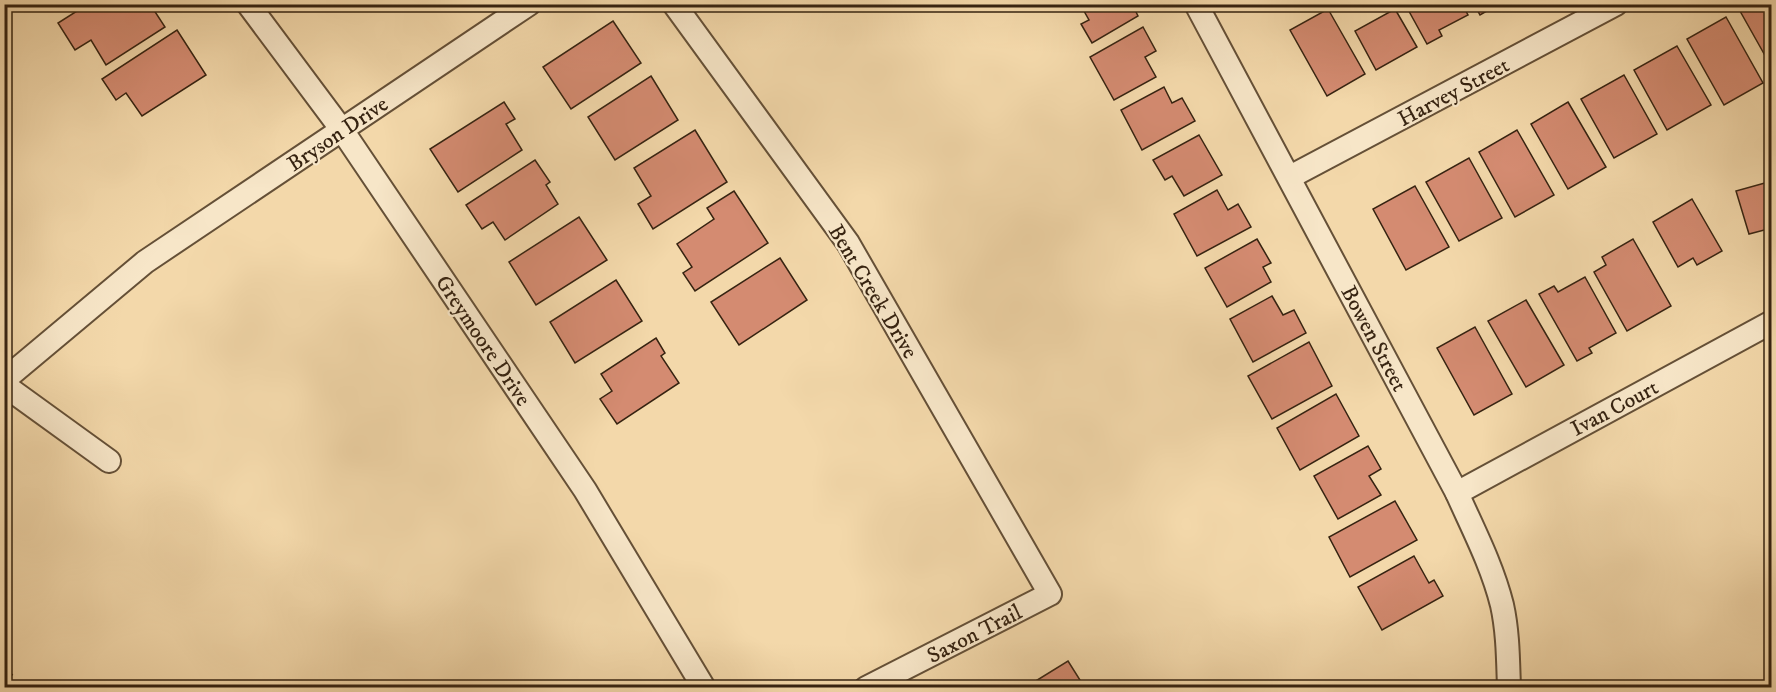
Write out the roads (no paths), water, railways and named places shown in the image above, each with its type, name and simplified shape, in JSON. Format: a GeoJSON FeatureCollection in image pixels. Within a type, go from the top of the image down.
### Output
{"type":"FeatureCollection","features":[{"type":"Feature","properties":{"kind":"street","name":"Greymoore Drive"},"geometry":{"type":"LineString","coordinates":[[248,4],[342,130],[585,490],[704,687]]}},
{"type":"Feature","properties":{"kind":"street","name":"Bryson Drive"},"geometry":{"type":"LineString","coordinates":[[4,380],[145,262],[529,4]]}},
{"type":"Feature","properties":{"kind":"street","name":"Bent Creek Drive"},"geometry":{"type":"LineString","coordinates":[[674,4],[848,243],[1050,594]]}},
{"type":"Feature","properties":{"kind":"street","name":"Bowen Street"},"geometry":{"type":"LineString","coordinates":[[1196,4],[1457,493],[1491,569],[1502,606],[1508,648],[1509,687]]}},
{"type":"Feature","properties":{"kind":"street","name":"Harvey Street"},"geometry":{"type":"LineString","coordinates":[[1290,177],[1616,4]]}},
{"type":"Feature","properties":{"kind":"street","name":"Ivan Court"},"geometry":{"type":"LineString","coordinates":[[1457,493],[1772,322]]}},
{"type":"Feature","properties":{"kind":"street"},"geometry":{"type":"LineString","coordinates":[[4,385],[109,461]]}},
{"type":"Feature","properties":{"kind":"street","name":"Saxon Trail"},"geometry":{"type":"LineString","coordinates":[[866,687],[1050,594]]}},
{"type":"Feature","properties":{"kind":"railway"},"geometry":{"type":"LineString","coordinates":[[4,670],[27,688]]}}]}
